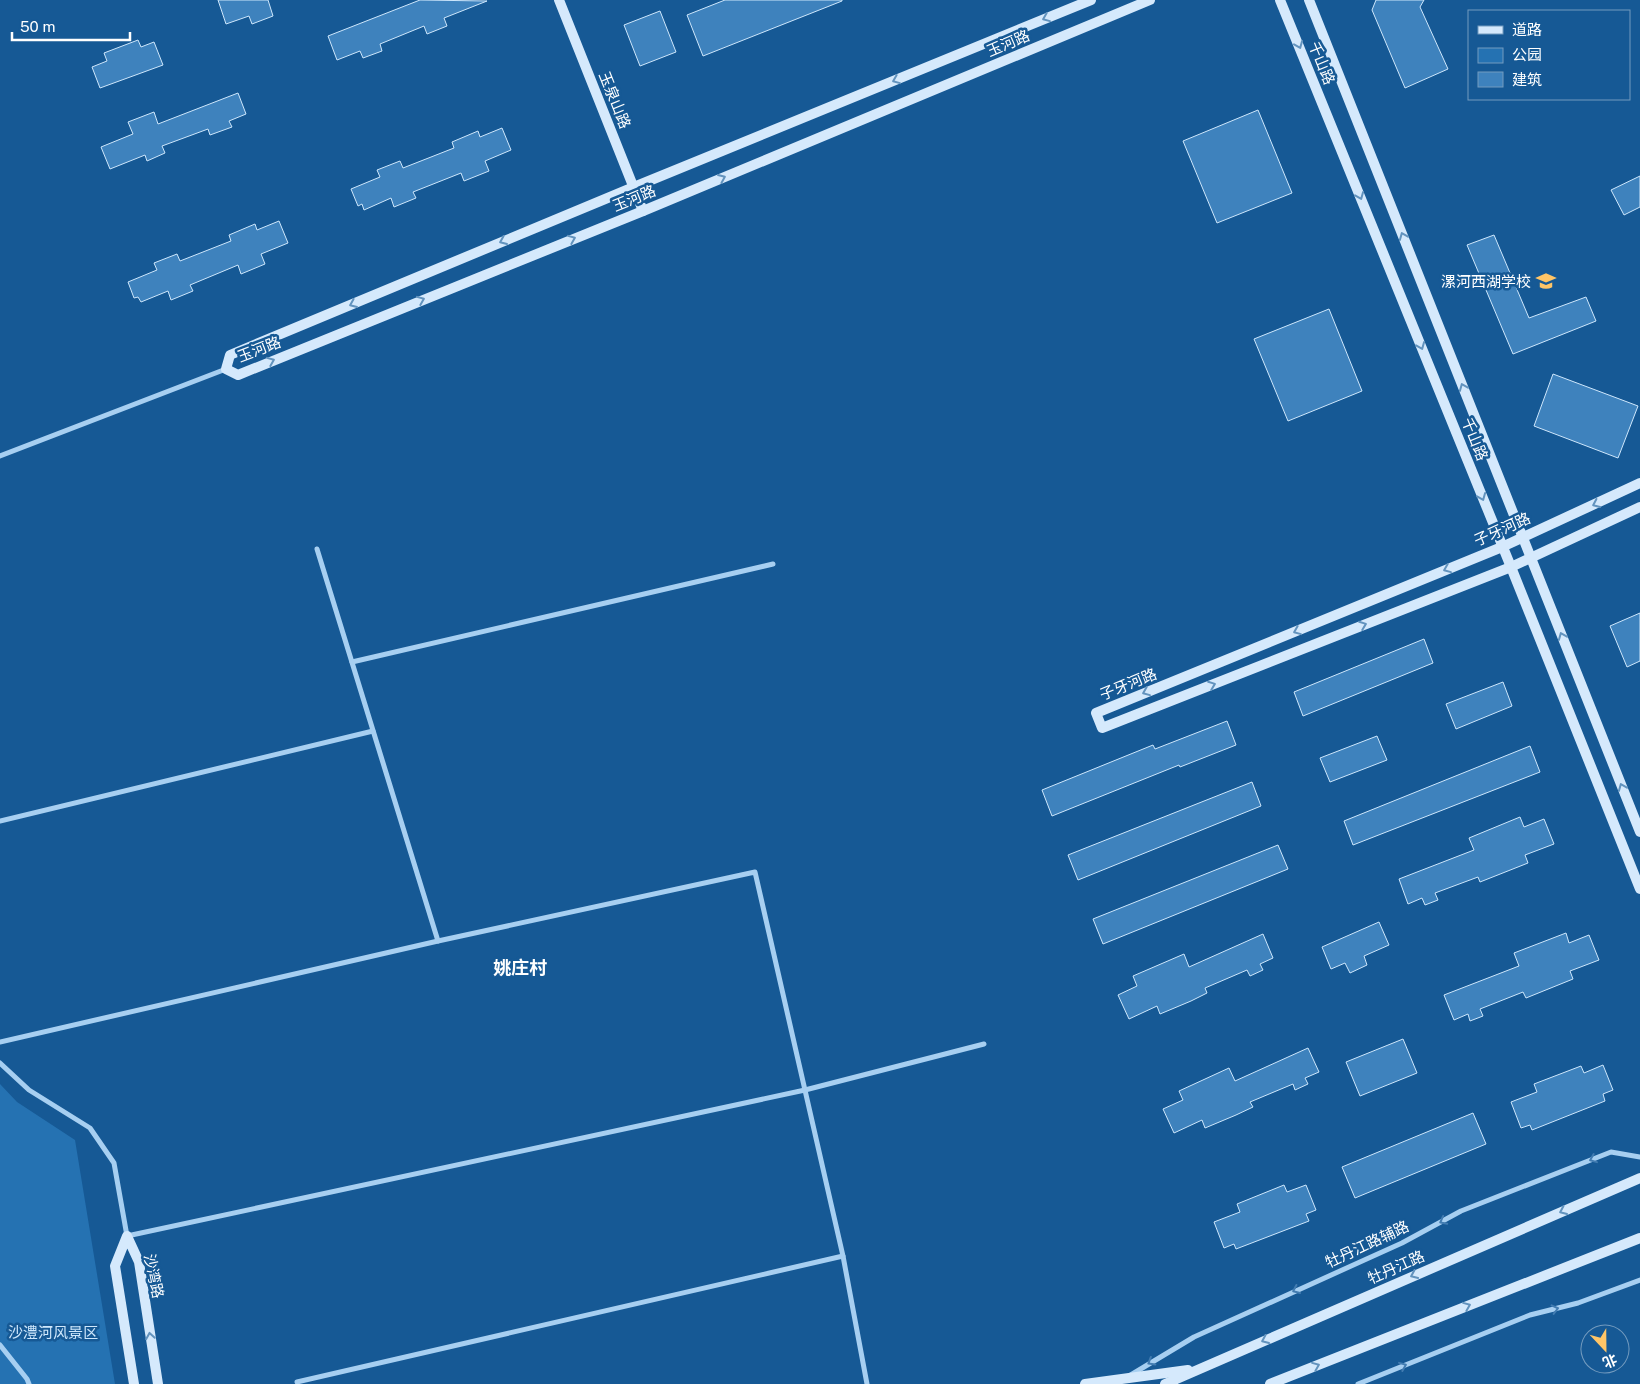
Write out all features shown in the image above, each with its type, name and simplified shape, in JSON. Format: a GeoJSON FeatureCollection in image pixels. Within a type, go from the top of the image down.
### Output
{"type":"FeatureCollection","features":[{"type":"Feature","properties":{"kind":"street","name":"玉泉山路"},"geometry":{"type":"LineString","coordinates":[[559,0],[643,211]]}},
{"type":"Feature","properties":{"kind":"street","name":"玉河路"},"geometry":{"type":"LineString","coordinates":[[1091,0],[230,355],[226,369],[238,375],[643,211],[1150,0]]}},
{"type":"Feature","properties":{"kind":"street","name":"千山路"},"geometry":{"type":"LineString","coordinates":[[1280,0],[1640,889]]}},
{"type":"Feature","properties":{"kind":"street","name":"千山路"},"geometry":{"type":"LineString","coordinates":[[1309,0],[1640,832]]}},
{"type":"Feature","properties":{"kind":"street"},"geometry":{"type":"LineString","coordinates":[[0,456],[226,369]]}},
{"type":"Feature","properties":{"kind":"street","name":"子牙河路"},"geometry":{"type":"LineString","coordinates":[[1640,484],[1502,546],[1096,713],[1102,728],[1511,567],[1640,507]]}},
{"type":"Feature","properties":{"kind":"street"},"geometry":{"type":"LineString","coordinates":[[317,549],[438,941]]}},
{"type":"Feature","properties":{"kind":"street"},"geometry":{"type":"LineString","coordinates":[[352,662],[773,564]]}},
{"type":"Feature","properties":{"kind":"street"},"geometry":{"type":"LineString","coordinates":[[0,821],[373,731]]}},
{"type":"Feature","properties":{"kind":"street"},"geometry":{"type":"LineString","coordinates":[[0,1042],[438,941],[756,872],[843,1256],[867,1384]]}},
{"type":"Feature","properties":{"kind":"street"},"geometry":{"type":"LineString","coordinates":[[0,1062],[29,1090],[90,1128],[114,1163],[126,1236],[806,1090],[984,1044]]}},
{"type":"Feature","properties":{"kind":"street","name":"牡丹江路辅路"},"geometry":{"type":"LineString","coordinates":[[1112,1384],[1124,1381],[1194,1337],[1402,1242],[1461,1211],[1611,1152],[1640,1157]]}},
{"type":"Feature","properties":{"kind":"street"},"geometry":{"type":"LineString","coordinates":[[1622,1185],[1640,1169]]}},
{"type":"Feature","properties":{"kind":"street","name":"牡丹江路"},"geometry":{"type":"LineString","coordinates":[[1165,1384],[1640,1178]]}},
{"type":"Feature","properties":{"kind":"street","name":"沙湾路"},"geometry":{"type":"LineString","coordinates":[[126,1236],[115,1266],[134,1384]]}},
{"type":"Feature","properties":{"kind":"street","name":"沙湾路"},"geometry":{"type":"LineString","coordinates":[[126,1236],[139,1262],[158,1384]]}},
{"type":"Feature","properties":{"kind":"street"},"geometry":{"type":"LineString","coordinates":[[1270,1384],[1640,1238]]}},
{"type":"Feature","properties":{"kind":"street"},"geometry":{"type":"LineString","coordinates":[[1619,1246],[1640,1245]]}},
{"type":"Feature","properties":{"kind":"street"},"geometry":{"type":"LineString","coordinates":[[297,1382],[843,1256]]}},
{"type":"Feature","properties":{"kind":"street"},"geometry":{"type":"LineString","coordinates":[[1358,1384],[1530,1315],[1578,1303],[1640,1280]]}},
{"type":"Feature","properties":{"kind":"street"},"geometry":{"type":"LineString","coordinates":[[0,1345],[29,1384]]}},
{"type":"Feature","properties":{"kind":"street"},"geometry":{"type":"LineString","coordinates":[[1085,1384],[1124,1381],[1201,1368]]}},
{"type":"Feature","properties":{"kind":"green space","name":"沙澧河风景区"},"geometry":{"type":"Polygon","coordinates":[[[0,1084],[17,1102],[75,1140],[115,1384],[0,1384],[0,1084]]]}},
{"type":"Feature","properties":{"kind":"building"},"geometry":{"type":"Polygon","coordinates":[[[218,0],[268,0],[273,16],[252,24],[249,16],[226,24],[218,0]]]}},
{"type":"Feature","properties":{"kind":"building"},"geometry":{"type":"Polygon","coordinates":[[[420,0],[487,1],[444,18],[447,26],[427,34],[424,26],[380,44],[382,51],[363,58],[360,51],[337,60],[328,36],[420,0]]]}},
{"type":"Feature","properties":{"kind":"building"},"geometry":{"type":"Polygon","coordinates":[[[725,0],[842,1],[703,56],[687,15],[725,0]]]}},
{"type":"Feature","properties":{"kind":"building"},"geometry":{"type":"Polygon","coordinates":[[[1376,0],[1424,0],[1420,7],[1448,69],[1405,88],[1372,10],[1376,0]]]}},
{"type":"Feature","properties":{"kind":"building"},"geometry":{"type":"Polygon","coordinates":[[[660,11],[676,52],[640,66],[624,25],[660,11]]]}},
{"type":"Feature","properties":{"kind":"building"},"geometry":{"type":"Polygon","coordinates":[[[138,40],[141,47],[154,42],[163,65],[100,88],[92,67],[107,61],[104,53],[138,40]]]}},
{"type":"Feature","properties":{"kind":"building"},"geometry":{"type":"Polygon","coordinates":[[[238,93],[246,114],[229,121],[232,127],[210,135],[208,129],[162,146],[165,153],[147,161],[145,155],[110,169],[101,147],[133,134],[128,122],[154,112],[158,124],[238,93]]]}},
{"type":"Feature","properties":{"kind":"building"},"geometry":{"type":"Polygon","coordinates":[[[1258,110],[1292,193],[1217,223],[1183,141],[1258,110]]]}},
{"type":"Feature","properties":{"kind":"building"},"geometry":{"type":"Polygon","coordinates":[[[502,128],[511,150],[485,161],[489,171],[464,181],[461,173],[413,192],[416,198],[394,207],[391,198],[364,210],[362,204],[358,206],[351,189],[380,177],[377,170],[400,161],[403,168],[454,148],[452,142],[478,131],[480,137],[502,128]]]}},
{"type":"Feature","properties":{"kind":"building"},"geometry":{"type":"Polygon","coordinates":[[[1640,176],[1640,207],[1624,215],[1611,190],[1640,176]]]}},
{"type":"Feature","properties":{"kind":"building"},"geometry":{"type":"Polygon","coordinates":[[[279,221],[288,243],[261,254],[265,264],[241,274],[238,265],[190,285],[193,291],[171,300],[168,291],[141,302],[138,297],[134,298],[128,282],[157,270],[154,263],[177,254],[180,261],[231,241],[229,235],[255,224],[257,230],[279,221]]]}},
{"type":"Feature","properties":{"kind":"building"},"geometry":{"type":"Polygon","coordinates":[[[1494,235],[1529,318],[1586,297],[1596,321],[1513,354],[1467,245],[1494,235]]]}},
{"type":"Feature","properties":{"kind":"building"},"geometry":{"type":"Polygon","coordinates":[[[1329,309],[1362,391],[1288,421],[1254,339],[1329,309]]]}},
{"type":"Feature","properties":{"kind":"building"},"geometry":{"type":"Polygon","coordinates":[[[1553,374],[1638,406],[1618,458],[1534,426],[1553,374]]]}},
{"type":"Feature","properties":{"kind":"building"},"geometry":{"type":"Polygon","coordinates":[[[1640,613],[1640,661],[1627,667],[1610,626],[1640,613]]]}},
{"type":"Feature","properties":{"kind":"building"},"geometry":{"type":"Polygon","coordinates":[[[1424,639],[1433,663],[1303,716],[1294,692],[1424,639]]]}},
{"type":"Feature","properties":{"kind":"building"},"geometry":{"type":"Polygon","coordinates":[[[1503,682],[1512,706],[1456,729],[1446,704],[1503,682]]]}},
{"type":"Feature","properties":{"kind":"building"},"geometry":{"type":"Polygon","coordinates":[[[1227,721],[1236,745],[1180,767],[1179,765],[1052,816],[1042,790],[1153,745],[1155,749],[1227,721]]]}},
{"type":"Feature","properties":{"kind":"building"},"geometry":{"type":"Polygon","coordinates":[[[1377,736],[1387,760],[1330,782],[1320,758],[1377,736]]]}},
{"type":"Feature","properties":{"kind":"building"},"geometry":{"type":"Polygon","coordinates":[[[1530,746],[1540,772],[1353,845],[1344,821],[1530,746]]]}},
{"type":"Feature","properties":{"kind":"building"},"geometry":{"type":"Polygon","coordinates":[[[1252,782],[1261,806],[1078,880],[1068,855],[1252,782]]]}},
{"type":"Feature","properties":{"kind":"building"},"geometry":{"type":"Polygon","coordinates":[[[1520,817],[1524,827],[1544,819],[1554,844],[1525,855],[1528,863],[1480,882],[1478,877],[1435,893],[1438,900],[1425,905],[1422,898],[1408,904],[1399,879],[1474,850],[1469,838],[1520,817]]]}},
{"type":"Feature","properties":{"kind":"building"},"geometry":{"type":"Polygon","coordinates":[[[1278,845],[1288,869],[1103,944],[1093,919],[1278,845]]]}},
{"type":"Feature","properties":{"kind":"building"},"geometry":{"type":"Polygon","coordinates":[[[1379,922],[1389,945],[1364,956],[1367,965],[1350,973],[1345,963],[1331,969],[1322,947],[1379,922]]]}},
{"type":"Feature","properties":{"kind":"building"},"geometry":{"type":"Polygon","coordinates":[[[1566,933],[1569,943],[1589,935],[1599,960],[1570,971],[1573,979],[1526,998],[1523,992],[1480,1009],[1483,1016],[1470,1021],[1468,1014],[1454,1020],[1444,995],[1519,966],[1514,953],[1566,933]]]}},
{"type":"Feature","properties":{"kind":"building"},"geometry":{"type":"Polygon","coordinates":[[[1263,934],[1273,958],[1260,964],[1263,970],[1250,976],[1247,970],[1205,988],[1207,993],[1160,1014],[1157,1006],[1129,1019],[1118,995],[1137,986],[1133,976],[1184,954],[1189,967],[1263,934]]]}},
{"type":"Feature","properties":{"kind":"building"},"geometry":{"type":"Polygon","coordinates":[[[1403,1039],[1417,1073],[1360,1096],[1346,1062],[1403,1039]]]}},
{"type":"Feature","properties":{"kind":"building"},"geometry":{"type":"Polygon","coordinates":[[[1308,1048],[1319,1072],[1305,1078],[1308,1084],[1295,1090],[1293,1084],[1250,1102],[1253,1107],[1205,1128],[1202,1120],[1174,1133],[1163,1109],[1183,1100],[1179,1091],[1229,1068],[1235,1081],[1308,1048]]]}},
{"type":"Feature","properties":{"kind":"building"},"geometry":{"type":"Polygon","coordinates":[[[1603,1065],[1613,1090],[1603,1094],[1605,1101],[1532,1130],[1530,1125],[1521,1128],[1511,1102],[1537,1092],[1534,1084],[1581,1066],[1584,1073],[1603,1065]]]}},
{"type":"Feature","properties":{"kind":"building"},"geometry":{"type":"Polygon","coordinates":[[[1473,1113],[1486,1144],[1355,1198],[1342,1167],[1473,1113]]]}},
{"type":"Feature","properties":{"kind":"building"},"geometry":{"type":"Polygon","coordinates":[[[1284,1185],[1287,1192],[1306,1185],[1316,1210],[1306,1214],[1309,1221],[1236,1249],[1234,1244],[1224,1248],[1214,1222],[1240,1212],[1237,1204],[1284,1185]]]}},
{"type":"Feature","properties":{"kind":"place","name":"漯河西湖学校"},"geometry":{"type":"Point","coordinates":[1546,281]}},
{"type":"Feature","properties":{"kind":"district","name":"姚庄村"},"geometry":{"type":"Point","coordinates":[520,967]}}]}
